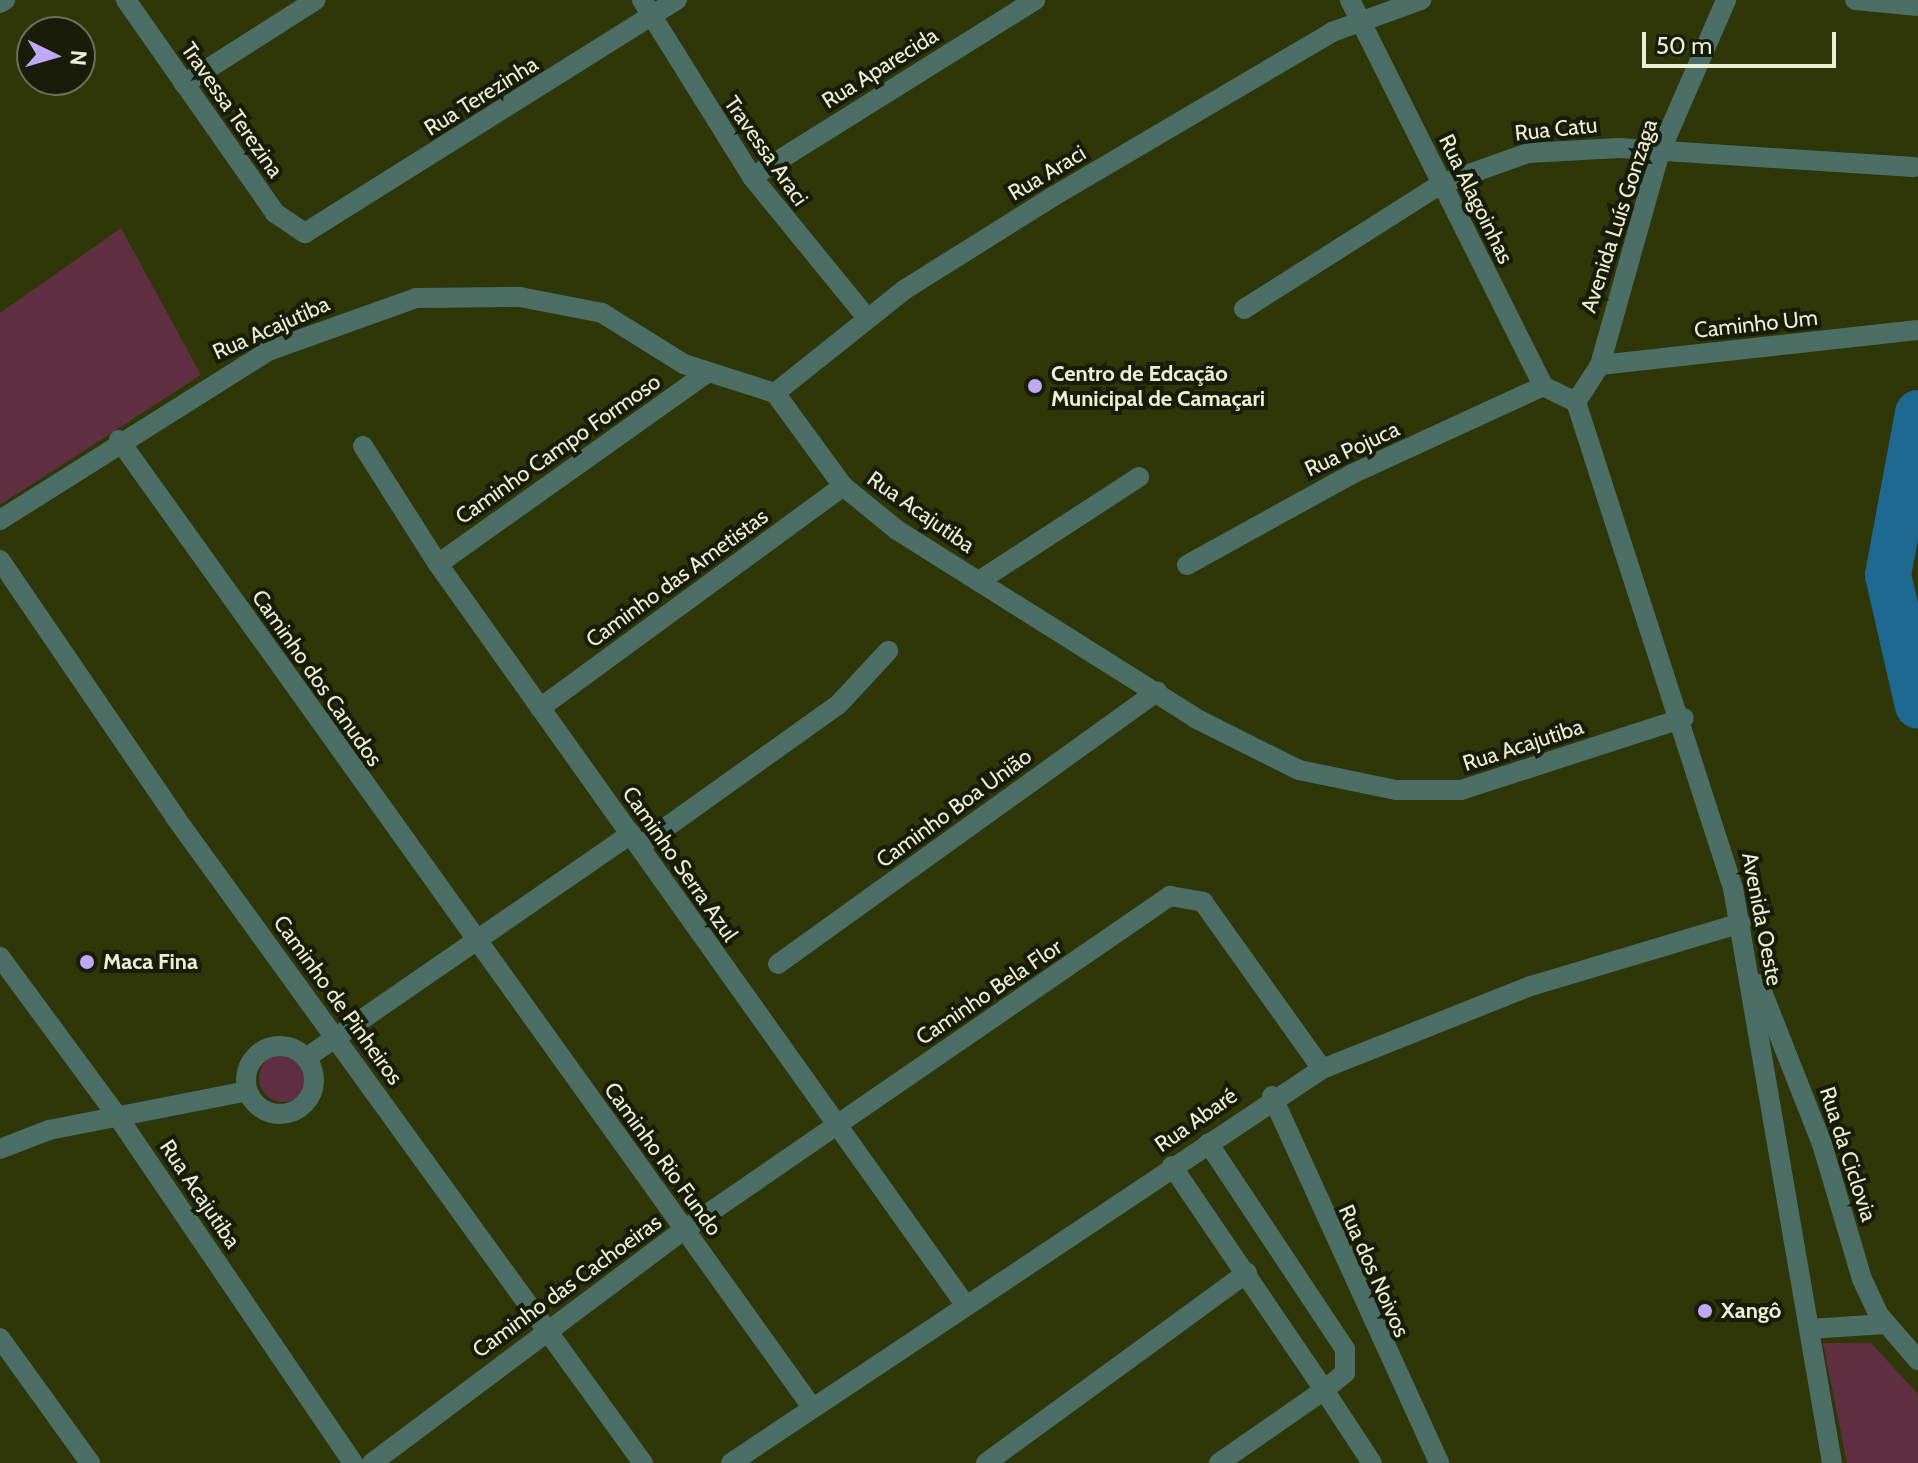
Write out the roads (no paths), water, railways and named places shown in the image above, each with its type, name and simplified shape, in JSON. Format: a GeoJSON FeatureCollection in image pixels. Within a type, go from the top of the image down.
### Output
{"type":"FeatureCollection","features":[{"type":"Feature","properties":{"kind":"street"},"geometry":{"type":"LineString","coordinates":[[0,3],[5,0]]}},
{"type":"Feature","properties":{"kind":"street","name":"Travessa Terezina"},"geometry":{"type":"LineString","coordinates":[[126,0],[283,222],[310,232]]}},
{"type":"Feature","properties":{"kind":"street"},"geometry":{"type":"LineString","coordinates":[[184,84],[316,0]]}},
{"type":"Feature","properties":{"kind":"street","name":"Rua Terezinha"},"geometry":{"type":"LineString","coordinates":[[310,232],[647,8],[677,0]]}},
{"type":"Feature","properties":{"kind":"street","name":"Rua Aparecida"},"geometry":{"type":"LineString","coordinates":[[752,177],[1035,0]]}},
{"type":"Feature","properties":{"kind":"street","name":"Rua Araci"},"geometry":{"type":"LineString","coordinates":[[775,393],[867,318],[1054,196],[1355,9],[1421,0]]}},
{"type":"Feature","properties":{"kind":"street","name":"Avenida Luís Gonzaga"},"geometry":{"type":"LineString","coordinates":[[1576,402],[1600,365],[1660,152],[1726,0]]}},
{"type":"Feature","properties":{"kind":"street"},"geometry":{"type":"LineString","coordinates":[[1855,0],[1918,6]]}},
{"type":"Feature","properties":{"kind":"street","name":"Travessa Araci"},"geometry":{"type":"LineString","coordinates":[[647,8],[752,177],[867,318]]}},
{"type":"Feature","properties":{"kind":"street","name":"Rua Alagoinhas"},"geometry":{"type":"LineString","coordinates":[[1355,9],[1543,386]]}},
{"type":"Feature","properties":{"kind":"street","name":"Rua Catu"},"geometry":{"type":"LineString","coordinates":[[1244,309],[1441,184],[1528,153],[1660,152],[1913,167]]}},
{"type":"Feature","properties":{"kind":"street","name":"Rua Acajutiba"},"geometry":{"type":"LineString","coordinates":[[0,520],[119,440],[268,351],[416,298],[520,297],[587,308],[707,373],[775,393],[843,486],[979,581],[1157,692],[1299,770],[1420,792],[1475,787],[1684,718]]}},
{"type":"Feature","properties":{"kind":"street","name":"Caminho Um"},"geometry":{"type":"LineString","coordinates":[[1600,365],[1918,330]]}},
{"type":"Feature","properties":{"kind":"street","name":"Caminho Campo Formoso"},"geometry":{"type":"LineString","coordinates":[[438,564],[707,373]]}},
{"type":"Feature","properties":{"kind":"street"},"geometry":{"type":"LineString","coordinates":[[1543,386],[1576,402]]}},
{"type":"Feature","properties":{"kind":"street","name":"Rua Pojuca"},"geometry":{"type":"LineString","coordinates":[[1187,565],[1352,474],[1543,386]]}},
{"type":"Feature","properties":{"kind":"street","name":"Avenida Oeste"},"geometry":{"type":"LineString","coordinates":[[1576,402],[1684,718],[1741,923],[1832,1463]]}},
{"type":"Feature","properties":{"kind":"street","name":"Caminho dos Canudos"},"geometry":{"type":"LineString","coordinates":[[119,440],[478,940]]}},
{"type":"Feature","properties":{"kind":"street","name":"Caminho Serra Azul"},"geometry":{"type":"LineString","coordinates":[[363,446],[438,564],[636,840],[835,1126],[964,1303]]}},
{"type":"Feature","properties":{"kind":"street"},"geometry":{"type":"LineString","coordinates":[[979,581],[1139,477]]}},
{"type":"Feature","properties":{"kind":"street","name":"Caminho das Ametistas"},"geometry":{"type":"LineString","coordinates":[[540,708],[843,486]]}},
{"type":"Feature","properties":{"kind":"street","name":"Caminho de Pinheiros"},"geometry":{"type":"LineString","coordinates":[[0,560],[543,1332],[643,1463]]}},
{"type":"Feature","properties":{"kind":"street"},"geometry":{"type":"LineString","coordinates":[[306,1058],[478,940],[636,840],[838,705],[888,651]]}},
{"type":"Feature","properties":{"kind":"street","name":"Caminho Boa União"},"geometry":{"type":"LineString","coordinates":[[778,964],[1157,692]]}},
{"type":"Feature","properties":{"kind":"street","name":"Caminho Bela Flor"},"geometry":{"type":"LineString","coordinates":[[835,1126],[1170,896],[1203,902],[1322,1069]]}},
{"type":"Feature","properties":{"kind":"street","name":"Rua Abaré"},"geometry":{"type":"LineString","coordinates":[[731,1463],[964,1303],[1208,1143],[1272,1096],[1322,1069],[1531,986],[1741,923]]}},
{"type":"Feature","properties":{"kind":"street","name":"Caminho Rio Fundo"},"geometry":{"type":"LineString","coordinates":[[478,940],[811,1406]]}},
{"type":"Feature","properties":{"kind":"street","name":"Rua da Ciclovia"},"geometry":{"type":"LineString","coordinates":[[1746,955],[1822,1144],[1862,1279],[1886,1324],[1918,1360]]}},
{"type":"Feature","properties":{"kind":"street","name":"Rua Acajutiba"},"geometry":{"type":"LineString","coordinates":[[0,957],[120,1120],[353,1463]]}},
{"type":"Feature","properties":{"kind":"street"},"geometry":{"type":"LineString","coordinates":[[269,1047],[295,1049],[306,1058],[314,1083],[302,1106],[264,1111],[247,1091],[248,1064],[269,1047]]}},
{"type":"Feature","properties":{"kind":"street"},"geometry":{"type":"LineString","coordinates":[[0,1149],[49,1130],[120,1120],[247,1091]]}},
{"type":"Feature","properties":{"kind":"street","name":"Rua dos Noivos"},"geometry":{"type":"LineString","coordinates":[[1272,1096],[1439,1463]]}},
{"type":"Feature","properties":{"kind":"street","name":"Caminho das Cachoeiras"},"geometry":{"type":"LineString","coordinates":[[372,1463],[543,1332],[835,1126]]}},
{"type":"Feature","properties":{"kind":"street"},"geometry":{"type":"LineString","coordinates":[[1208,1143],[1345,1349],[1345,1373],[1219,1463]]}},
{"type":"Feature","properties":{"kind":"street"},"geometry":{"type":"LineString","coordinates":[[1172,1166],[1247,1273],[1372,1463]]}},
{"type":"Feature","properties":{"kind":"street"},"geometry":{"type":"LineString","coordinates":[[986,1463],[1247,1273]]}},
{"type":"Feature","properties":{"kind":"street"},"geometry":{"type":"LineString","coordinates":[[1809,1329],[1886,1324]]}},
{"type":"Feature","properties":{"kind":"street"},"geometry":{"type":"LineString","coordinates":[[0,1338],[90,1463]]}},
{"type":"Feature","properties":{"kind":"waterway"},"geometry":{"type":"LineString","coordinates":[[1918,413],[1888,575],[1918,706]]}},
{"type":"Feature","properties":{"kind":"place","name":"Centro de Edcação Municipal de Camaçari"},"geometry":{"type":"Point","coordinates":[1035,386]}},
{"type":"Feature","properties":{"kind":"place","name":"Maca Fina"},"geometry":{"type":"Point","coordinates":[87,962]}},
{"type":"Feature","properties":{"kind":"place","name":"Xangô"},"geometry":{"type":"Point","coordinates":[1705,1311]}}]}
